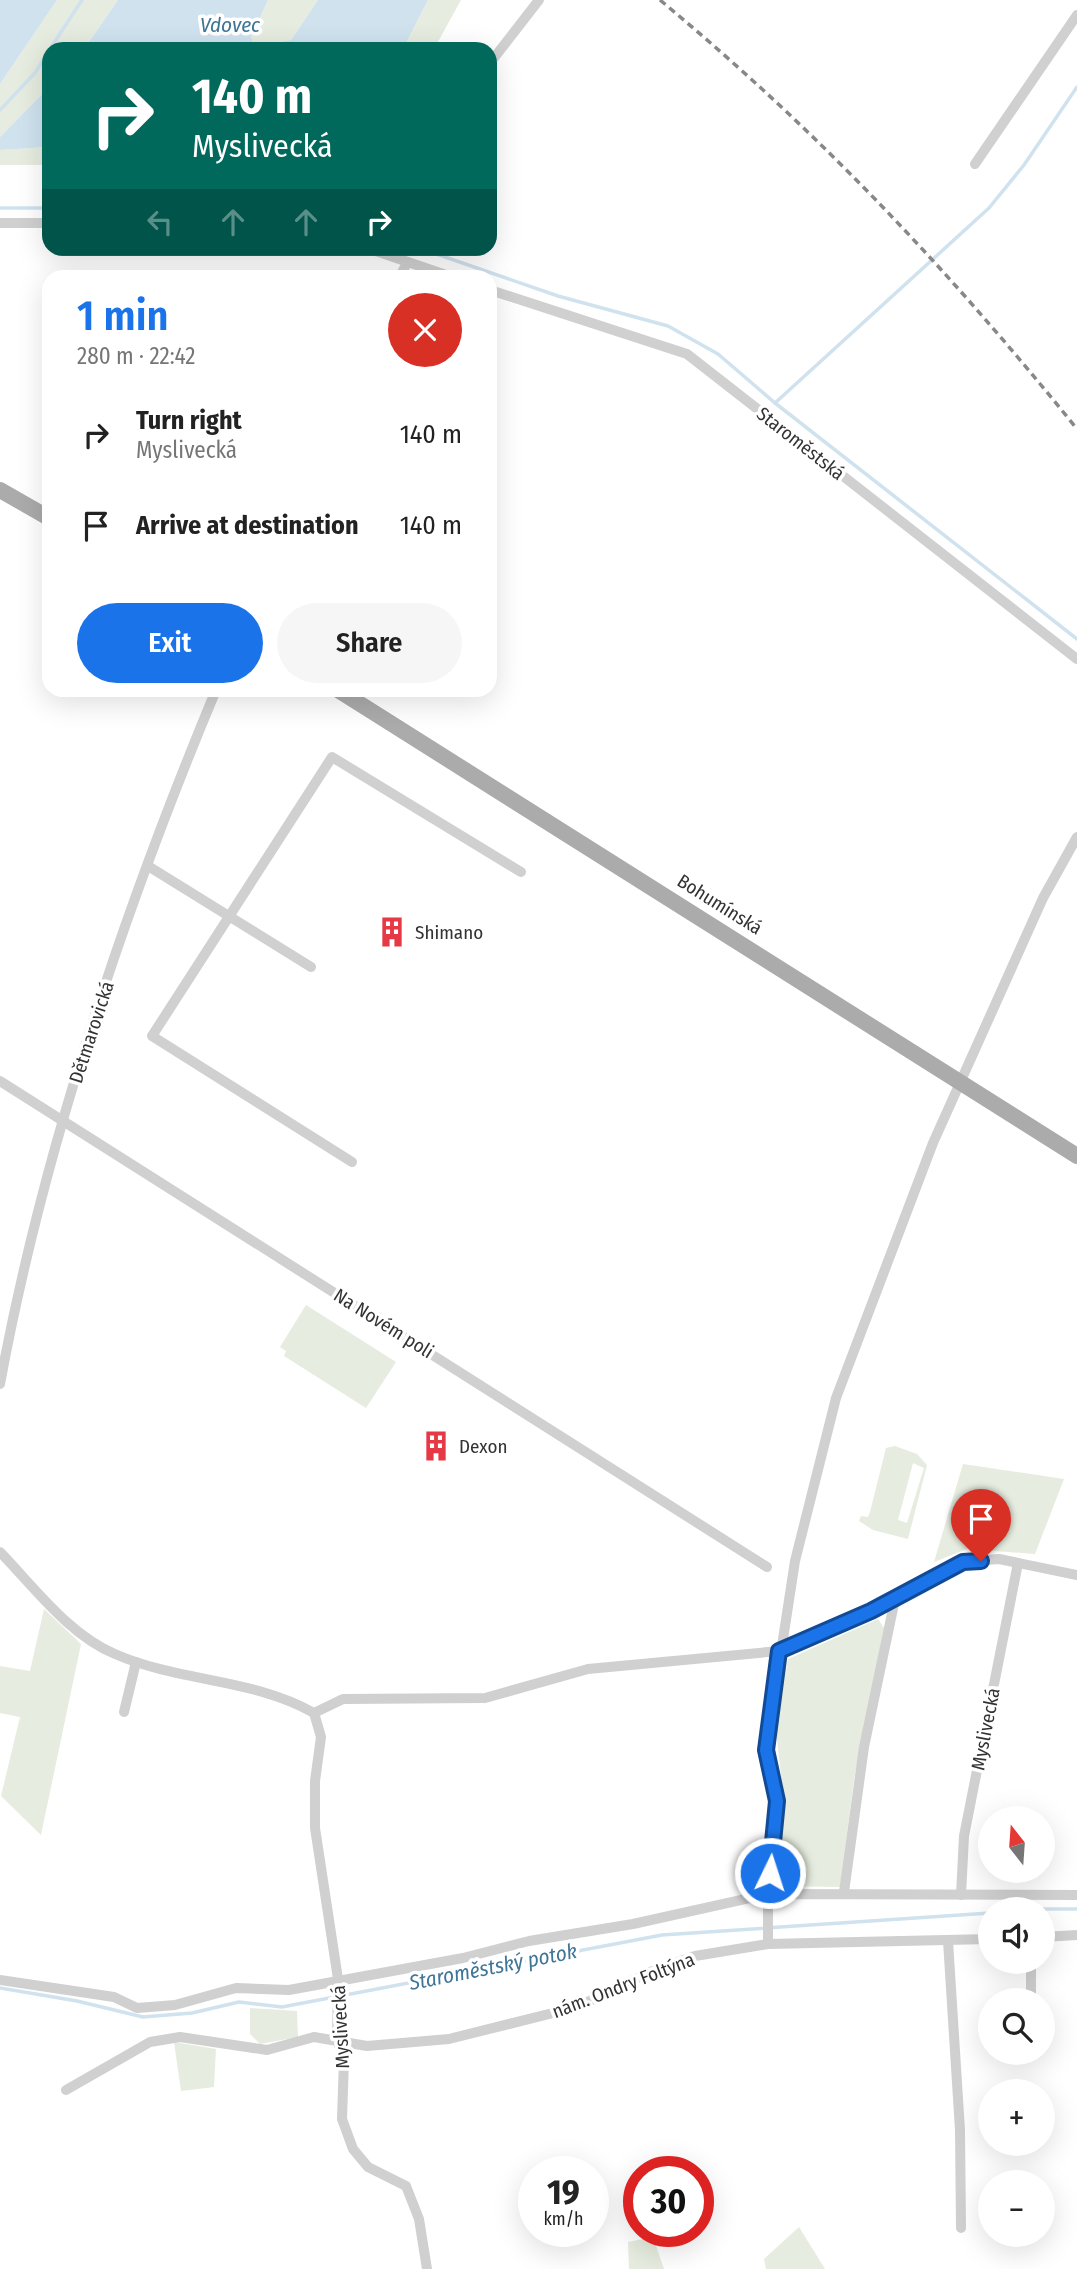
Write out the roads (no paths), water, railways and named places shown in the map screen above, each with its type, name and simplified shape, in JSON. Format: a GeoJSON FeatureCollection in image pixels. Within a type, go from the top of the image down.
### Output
{"type":"FeatureCollection","features":[{"type":"Feature","properties":{"kind":"main road"},"geometry":{"type":"LineString","coordinates":[[0,490],[42,514]]}},
{"type":"Feature","properties":{"kind":"main road","name":"Bohumínská"},"geometry":{"type":"LineString","coordinates":[[349,697],[1077,1156]]}},
{"type":"Feature","properties":{"kind":"street"},"geometry":{"type":"LineString","coordinates":[[497,55],[539,0]]}},
{"type":"Feature","properties":{"kind":"street"},"geometry":{"type":"LineString","coordinates":[[975,164],[1077,15]]}},
{"type":"Feature","properties":{"kind":"street"},"geometry":{"type":"LineString","coordinates":[[0,223],[42,223]]}},
{"type":"Feature","properties":{"kind":"street"},"geometry":{"type":"LineString","coordinates":[[388,256],[430,270]]}},
{"type":"Feature","properties":{"kind":"street"},"geometry":{"type":"LineString","coordinates":[[403,270],[407,263]]}},
{"type":"Feature","properties":{"kind":"street","name":"Staroměstská"},"geometry":{"type":"LineString","coordinates":[[497,292],[687,354],[1077,659]]}},
{"type":"Feature","properties":{"kind":"street","name":"Dětmarovická"},"geometry":{"type":"LineString","coordinates":[[0,1384],[17,1292],[62,1121],[148,866],[213,697]]}},
{"type":"Feature","properties":{"kind":"street"},"geometry":{"type":"LineString","coordinates":[[352,1162],[152,1036],[332,757],[521,872]]}},
{"type":"Feature","properties":{"kind":"street"},"geometry":{"type":"LineString","coordinates":[[768,1934],[768,1894],[777,1801],[766,1750],[779,1651],[795,1561],[836,1398],[933,1143],[1042,898],[1077,837]]}},
{"type":"Feature","properties":{"kind":"street"},"geometry":{"type":"LineString","coordinates":[[148,866],[311,967]]}},
{"type":"Feature","properties":{"kind":"street","name":"Na Novém poli"},"geometry":{"type":"LineString","coordinates":[[0,1081],[767,1567]]}},
{"type":"Feature","properties":{"kind":"street"},"geometry":{"type":"LineString","coordinates":[[0,1552],[76,1630],[113,1654],[136,1662],[272,1693],[314,1713],[343,1699],[485,1698],[589,1669],[779,1651],[895,1599],[963,1562],[999,1559],[1077,1575]]}},
{"type":"Feature","properties":{"kind":"street","name":"Myslivecká"},"geometry":{"type":"LineString","coordinates":[[961,1895],[964,1836],[1018,1563]]}},
{"type":"Feature","properties":{"kind":"street"},"geometry":{"type":"LineString","coordinates":[[844,1892],[864,1746],[895,1599]]}},
{"type":"Feature","properties":{"kind":"street"},"geometry":{"type":"LineString","coordinates":[[124,1712],[136,1662]]}},
{"type":"Feature","properties":{"kind":"street","name":"Myslivecká"},"geometry":{"type":"LineString","coordinates":[[314,1713],[321,1737],[315,1781],[315,1828],[338,1990],[337,2039],[344,2060],[342,2119],[353,2149],[368,2167],[406,2186],[419,2219],[427,2269]]}},
{"type":"Feature","properties":{"kind":"street"},"geometry":{"type":"LineString","coordinates":[[0,1980],[114,1997],[137,2008],[175,2006],[236,1988],[338,1990],[529,1941],[633,1924],[768,1894],[844,1892],[1077,1895]]}},
{"type":"Feature","properties":{"kind":"street","name":"nám. Ondry Foltýna"},"geometry":{"type":"LineString","coordinates":[[66,2090],[150,2042],[180,2037],[267,2050],[314,2038],[337,2039],[367,2046],[449,2039],[577,2007],[650,1972],[768,1934],[948,1941],[978,1940]]}},
{"type":"Feature","properties":{"kind":"street"},"geometry":{"type":"LineString","coordinates":[[1055,1936],[1077,1935]]}},
{"type":"Feature","properties":{"kind":"street"},"geometry":{"type":"LineString","coordinates":[[948,1941],[960,2130],[961,2228]]}},
{"type":"Feature","properties":{"kind":"water"},"geometry":{"type":"Polygon","coordinates":[[[0,0],[57,0],[0,84],[0,0]]]}},
{"type":"Feature","properties":{"kind":"water","name":"Vdovec"},"geometry":{"type":"Polygon","coordinates":[[[118,0],[268,0],[251,37],[253,42],[89,42],[118,0]]]}},
{"type":"Feature","properties":{"kind":"water","name":"Vdovec"},"geometry":{"type":"Polygon","coordinates":[[[318,0],[428,0],[407,42],[280,42],[291,40],[318,0]]]}},
{"type":"Feature","properties":{"kind":"water"},"geometry":{"type":"Polygon","coordinates":[[[42,94],[42,147],[0,150],[0,137],[42,94]]]}},
{"type":"Feature","properties":{"kind":"waterway"},"geometry":{"type":"LineString","coordinates":[[55,42],[82,0]]}},
{"type":"Feature","properties":{"kind":"waterway"},"geometry":{"type":"LineString","coordinates":[[0,110],[42,62]]}},
{"type":"Feature","properties":{"kind":"waterway"},"geometry":{"type":"LineString","coordinates":[[775,403],[989,208],[1024,165],[1077,87]]}},
{"type":"Feature","properties":{"kind":"waterway"},"geometry":{"type":"LineString","coordinates":[[0,208],[42,208]]}},
{"type":"Feature","properties":{"kind":"waterway"},"geometry":{"type":"LineString","coordinates":[[442,256],[483,270]]}},
{"type":"Feature","properties":{"kind":"waterway"},"geometry":{"type":"LineString","coordinates":[[497,275],[558,296],[668,326],[718,354],[775,403],[1077,639]]}},
{"type":"Feature","properties":{"kind":"waterway","name":"Staroměstský potok"},"geometry":{"type":"LineString","coordinates":[[1055,1909],[1077,1909]]}},
{"type":"Feature","properties":{"kind":"waterway","name":"Staroměstský potok"},"geometry":{"type":"LineString","coordinates":[[0,1988],[77,2001],[143,2017],[192,2013],[239,2002],[282,2007],[662,1935],[978,1914]]}},
{"type":"Feature","properties":{"kind":"railway"},"geometry":{"type":"LineString","coordinates":[[660,0],[828,151],[930,257],[1077,429]]}},
{"type":"Feature","properties":{"kind":"place","name":"Shimano"},"geometry":{"type":"Point","coordinates":[392,932]}},
{"type":"Feature","properties":{"kind":"place","name":"Dexon"},"geometry":{"type":"Point","coordinates":[436,1446]}}]}
